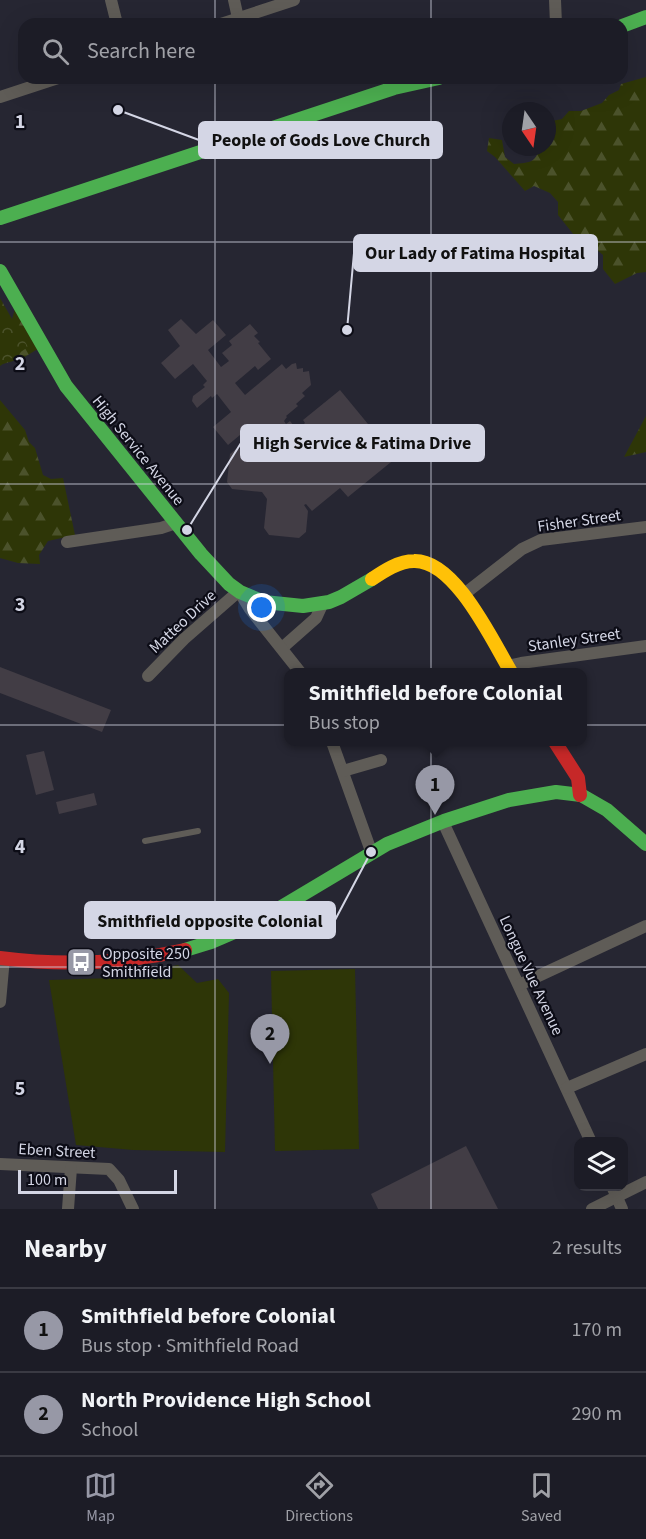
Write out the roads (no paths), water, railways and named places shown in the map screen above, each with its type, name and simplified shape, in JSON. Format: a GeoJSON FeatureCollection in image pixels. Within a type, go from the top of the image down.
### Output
{"type":"FeatureCollection","features":[{"type":"Feature","properties":{"kind":"main road"},"geometry":{"type":"LineString","coordinates":[[628,24],[646,17]]}},
{"type":"Feature","properties":{"kind":"main road"},"geometry":{"type":"LineString","coordinates":[[0,218],[412,84]]}},
{"type":"Feature","properties":{"kind":"main road","name":"High Service Avenue"},"geometry":{"type":"LineString","coordinates":[[0,271],[57,373],[176,524],[213,568],[239,591],[273,604],[322,605],[342,597],[394,564],[418,561],[439,567],[463,595],[508,668]]}},
{"type":"Feature","properties":{"kind":"main road"},"geometry":{"type":"LineString","coordinates":[[558,746],[578,778],[580,795]]}},
{"type":"Feature","properties":{"kind":"main road"},"geometry":{"type":"LineString","coordinates":[[2,958],[98,962],[171,954],[212,942],[278,911],[371,852],[443,822],[495,803],[517,798],[558,792],[580,795],[601,807],[646,844]]}},
{"type":"Feature","properties":{"kind":"street"},"geometry":{"type":"LineString","coordinates":[[111,0],[116,18]]}},
{"type":"Feature","properties":{"kind":"street"},"geometry":{"type":"LineString","coordinates":[[234,0],[238,18],[294,0]]}},
{"type":"Feature","properties":{"kind":"street"},"geometry":{"type":"LineString","coordinates":[[555,0],[556,18]]}},
{"type":"Feature","properties":{"kind":"street"},"geometry":{"type":"LineString","coordinates":[[0,97],[40,84]]}},
{"type":"Feature","properties":{"kind":"street"},"geometry":{"type":"LineString","coordinates":[[67,542],[176,524]]}},
{"type":"Feature","properties":{"kind":"street","name":"Fisher Street"},"geometry":{"type":"LineString","coordinates":[[463,595],[522,549],[541,540],[646,527]]}},
{"type":"Feature","properties":{"kind":"street"},"geometry":{"type":"LineString","coordinates":[[239,591],[250,609],[297,668]]}},
{"type":"Feature","properties":{"kind":"street","name":"Matteo Drive"},"geometry":{"type":"LineString","coordinates":[[148,676],[184,639],[239,591]]}},
{"type":"Feature","properties":{"kind":"street"},"geometry":{"type":"LineString","coordinates":[[282,648],[316,618],[322,605]]}},
{"type":"Feature","properties":{"kind":"street","name":"Stanley Street"},"geometry":{"type":"LineString","coordinates":[[511,668],[521,663],[646,646]]}},
{"type":"Feature","properties":{"kind":"street"},"geometry":{"type":"LineString","coordinates":[[334,746],[371,852]]}},
{"type":"Feature","properties":{"kind":"street"},"geometry":{"type":"LineString","coordinates":[[343,771],[381,760]]}},
{"type":"Feature","properties":{"kind":"street","name":"Longue Vue Avenue"},"geometry":{"type":"LineString","coordinates":[[443,822],[589,1137]]}},
{"type":"Feature","properties":{"kind":"street"},"geometry":{"type":"LineString","coordinates":[[519,985],[646,926]]}},
{"type":"Feature","properties":{"kind":"street"},"geometry":{"type":"LineString","coordinates":[[0,1002],[2,958]]}},
{"type":"Feature","properties":{"kind":"street"},"geometry":{"type":"LineString","coordinates":[[567,1088],[646,1054]]}},
{"type":"Feature","properties":{"kind":"street","name":"Eben Street"},"geometry":{"type":"LineString","coordinates":[[0,1164],[100,1168],[111,1171],[119,1180],[133,1209]]}},
{"type":"Feature","properties":{"kind":"street"},"geometry":{"type":"LineString","coordinates":[[68,1209],[71,1168]]}},
{"type":"Feature","properties":{"kind":"street"},"geometry":{"type":"LineString","coordinates":[[628,1187],[646,1182]]}},
{"type":"Feature","properties":{"kind":"street"},"geometry":{"type":"LineString","coordinates":[[592,1209],[614,1191],[622,1209]]}},
{"type":"Feature","properties":{"kind":"lane"},"geometry":{"type":"LineString","coordinates":[[145,842],[198,831]]}},
{"type":"Feature","properties":{"kind":"place","name":"People of Gods Love Church"},"geometry":{"type":"Point","coordinates":[118,110]}},
{"type":"Feature","properties":{"kind":"place","name":"Our Lady of Fatima Hospital"},"geometry":{"type":"Point","coordinates":[347,330]}},
{"type":"Feature","properties":{"kind":"place","name":"High Service & Fatima Drive"},"geometry":{"type":"Point","coordinates":[187,530]}},
{"type":"Feature","properties":{"kind":"place","name":"Smithfield before Colonial"},"geometry":{"type":"Point","coordinates":[435,815]}},
{"type":"Feature","properties":{"kind":"place","name":"Smithfield opposite Colonial"},"geometry":{"type":"Point","coordinates":[371,852]}},
{"type":"Feature","properties":{"kind":"place","name":"Opposite 250 Smithfield"},"geometry":{"type":"Point","coordinates":[81,962]}},
{"type":"Feature","properties":{"kind":"place","name":"North Providence High School"},"geometry":{"type":"Point","coordinates":[270,1064]}}]}
